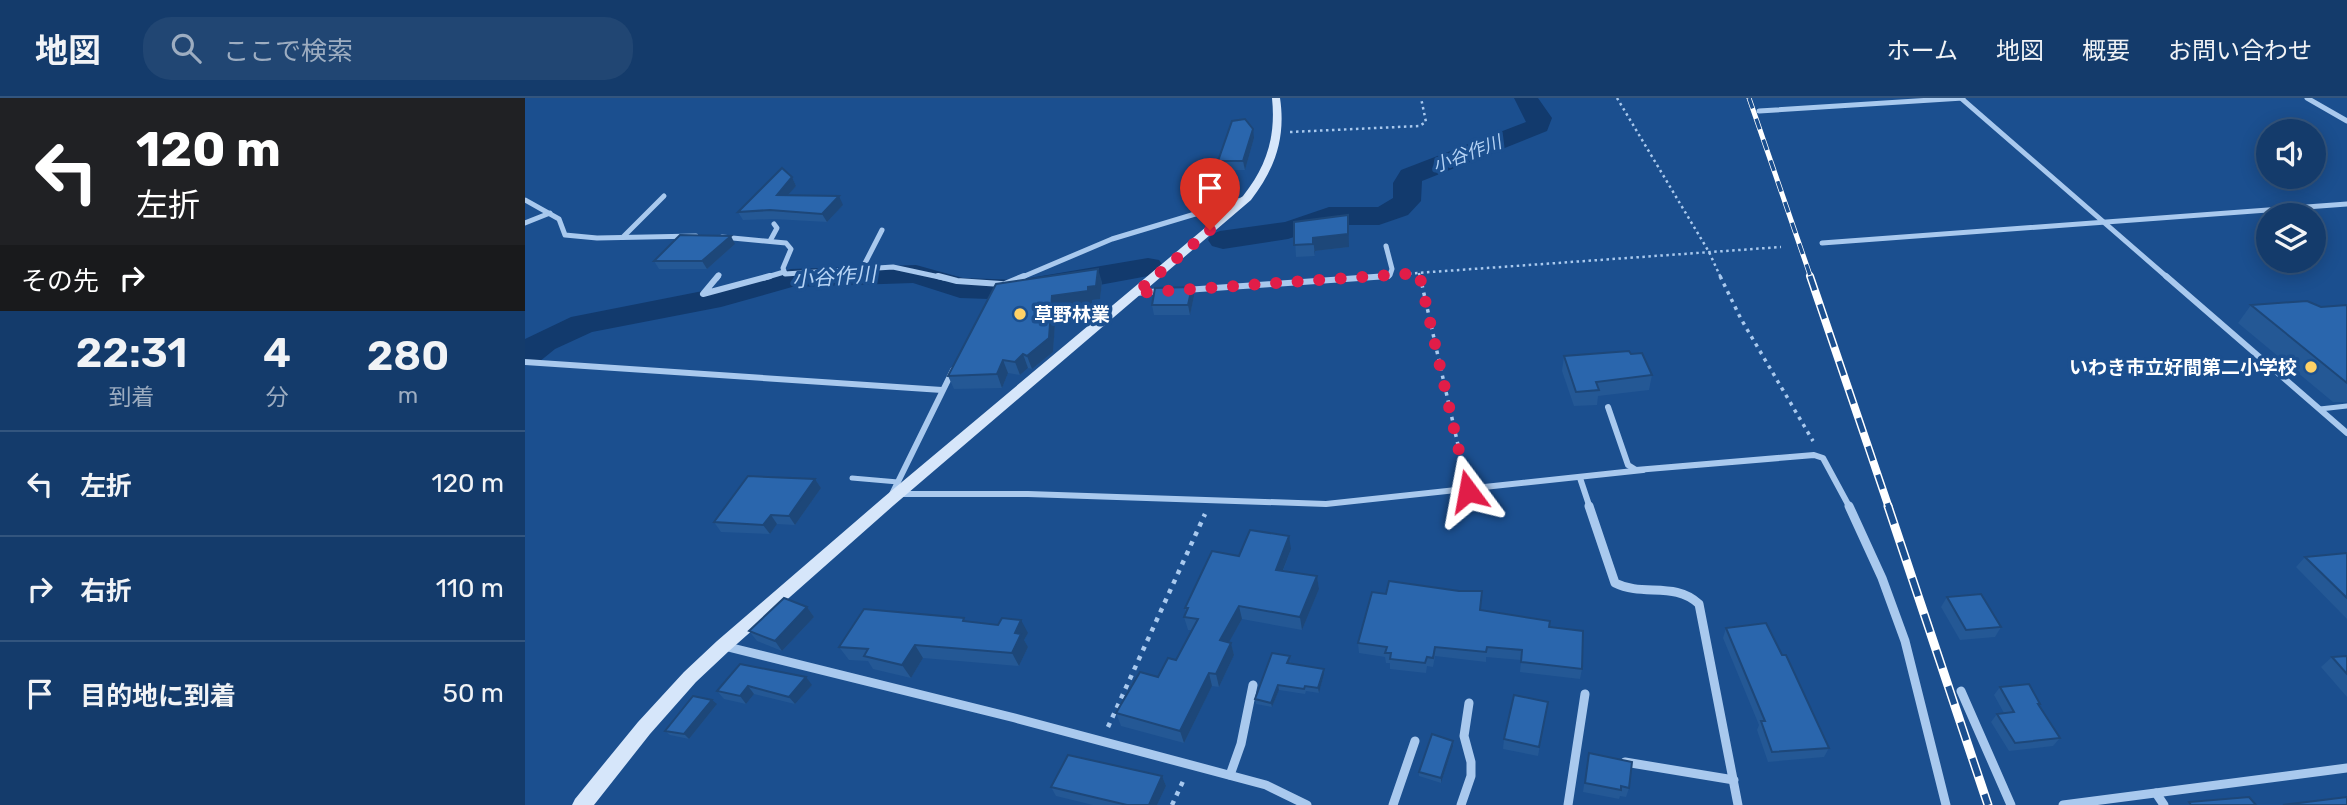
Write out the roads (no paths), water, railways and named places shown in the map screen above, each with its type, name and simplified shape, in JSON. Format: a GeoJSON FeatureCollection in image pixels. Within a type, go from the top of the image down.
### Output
{"type":"FeatureCollection","features":[{"type":"Feature","properties":{"kind":"street"},"geometry":{"type":"LineString","coordinates":[[582,805],[644,728],[690,677],[723,646],[895,492],[1247,198],[1267,170],[1278,133],[1276,98]]}},
{"type":"Feature","properties":{"kind":"street"},"geometry":{"type":"LineString","coordinates":[[1759,111],[1962,98],[2101,222],[2347,433]]}},
{"type":"Feature","properties":{"kind":"street"},"geometry":{"type":"LineString","coordinates":[[2307,98],[2347,121]]}},
{"type":"Feature","properties":{"kind":"street"},"geometry":{"type":"LineString","coordinates":[[622,237],[664,196]]}},
{"type":"Feature","properties":{"kind":"street"},"geometry":{"type":"LineString","coordinates":[[719,275],[703,294],[784,272],[893,267],[998,289],[1112,239],[1247,198]]}},
{"type":"Feature","properties":{"kind":"street"},"geometry":{"type":"LineString","coordinates":[[525,200],[559,219],[565,235],[581,238],[654,234],[704,236]]}},
{"type":"Feature","properties":{"kind":"street"},"geometry":{"type":"LineString","coordinates":[[1822,243],[2347,204]]}},
{"type":"Feature","properties":{"kind":"street"},"geometry":{"type":"LineString","coordinates":[[525,223],[550,213]]}},
{"type":"Feature","properties":{"kind":"street"},"geometry":{"type":"LineString","coordinates":[[770,241],[777,228],[774,224]]}},
{"type":"Feature","properties":{"kind":"street"},"geometry":{"type":"LineString","coordinates":[[862,269],[882,230]]}},
{"type":"Feature","properties":{"kind":"street"},"geometry":{"type":"LineString","coordinates":[[715,237],[786,243],[791,249],[783,268],[784,272]]}},
{"type":"Feature","properties":{"kind":"street"},"geometry":{"type":"LineString","coordinates":[[1136,293],[1390,275],[1392,269],[1386,246]]}},
{"type":"Feature","properties":{"kind":"street"},"geometry":{"type":"LineString","coordinates":[[525,362],[942,390]]}},
{"type":"Feature","properties":{"kind":"street"},"geometry":{"type":"LineString","coordinates":[[895,492],[955,366]]}},
{"type":"Feature","properties":{"kind":"street"},"geometry":{"type":"LineString","coordinates":[[1608,407],[1628,465],[1643,470]]}},
{"type":"Feature","properties":{"kind":"street"},"geometry":{"type":"LineString","coordinates":[[895,492],[1326,504],[1468,491],[1643,470],[1814,455],[1823,458],[1853,511],[1885,585],[1921,700],[1946,805]]}},
{"type":"Feature","properties":{"kind":"street"},"geometry":{"type":"LineString","coordinates":[[1580,478],[1615,583],[1632,589],[1667,589],[1696,600],[1699,604],[1738,805]]}},
{"type":"Feature","properties":{"kind":"street"},"geometry":{"type":"LineString","coordinates":[[723,646],[1230,775],[1266,785],[1307,805]]}},
{"type":"Feature","properties":{"kind":"street"},"geometry":{"type":"LineString","coordinates":[[1230,775],[1241,744],[1253,685]]}},
{"type":"Feature","properties":{"kind":"street"},"geometry":{"type":"LineString","coordinates":[[1961,691],[2011,805]]}},
{"type":"Feature","properties":{"kind":"street"},"geometry":{"type":"LineString","coordinates":[[1568,805],[1585,694]]}},
{"type":"Feature","properties":{"kind":"street"},"geometry":{"type":"LineString","coordinates":[[1461,805],[1471,776],[1471,762],[1464,736],[1469,703]]}},
{"type":"Feature","properties":{"kind":"street"},"geometry":{"type":"LineString","coordinates":[[1393,805],[1415,741]]}},
{"type":"Feature","properties":{"kind":"street"},"geometry":{"type":"LineString","coordinates":[[1621,761],[1734,780]]}},
{"type":"Feature","properties":{"kind":"street"},"geometry":{"type":"LineString","coordinates":[[2063,805],[2347,768]]}},
{"type":"Feature","properties":{"kind":"street"},"geometry":{"type":"LineString","coordinates":[[2156,793],[2164,805]]}},
{"type":"Feature","properties":{"kind":"lane"},"geometry":{"type":"LineString","coordinates":[[2320,409],[2347,406]]}},
{"type":"Feature","properties":{"kind":"lane"},"geometry":{"type":"LineString","coordinates":[[852,478],[895,492]]}},
{"type":"Feature","properties":{"kind":"waterway","name":"小谷作川"},"geometry":{"type":"LineString","coordinates":[[1223,240],[1247,234],[1288,230],[1329,216],[1370,217],[1397,209],[1407,201],[1407,183],[1411,176],[1538,126],[1539,118],[1529,107],[1526,98]]}},
{"type":"Feature","properties":{"kind":"waterway","name":"小谷作川"},"geometry":{"type":"LineString","coordinates":[[527,354],[543,342],[583,324],[721,297],[791,278],[916,274],[960,288],[1018,290],[1148,267]]}},
{"type":"Feature","properties":{"kind":"railway"},"geometry":{"type":"LineString","coordinates":[[1749,98],[1811,278]]}},
{"type":"Feature","properties":{"kind":"railway"},"geometry":{"type":"LineString","coordinates":[[1810,276],[1889,508]]}},
{"type":"Feature","properties":{"kind":"railway"},"geometry":{"type":"LineString","coordinates":[[1888,506],[1988,805]]}},
{"type":"Feature","properties":{"kind":"place","name":"草野林業"},"geometry":{"type":"Point","coordinates":[1020,314]}},
{"type":"Feature","properties":{"kind":"place","name":"いわき市立好間第二小学校"},"geometry":{"type":"Point","coordinates":[2311,367]}}]}
